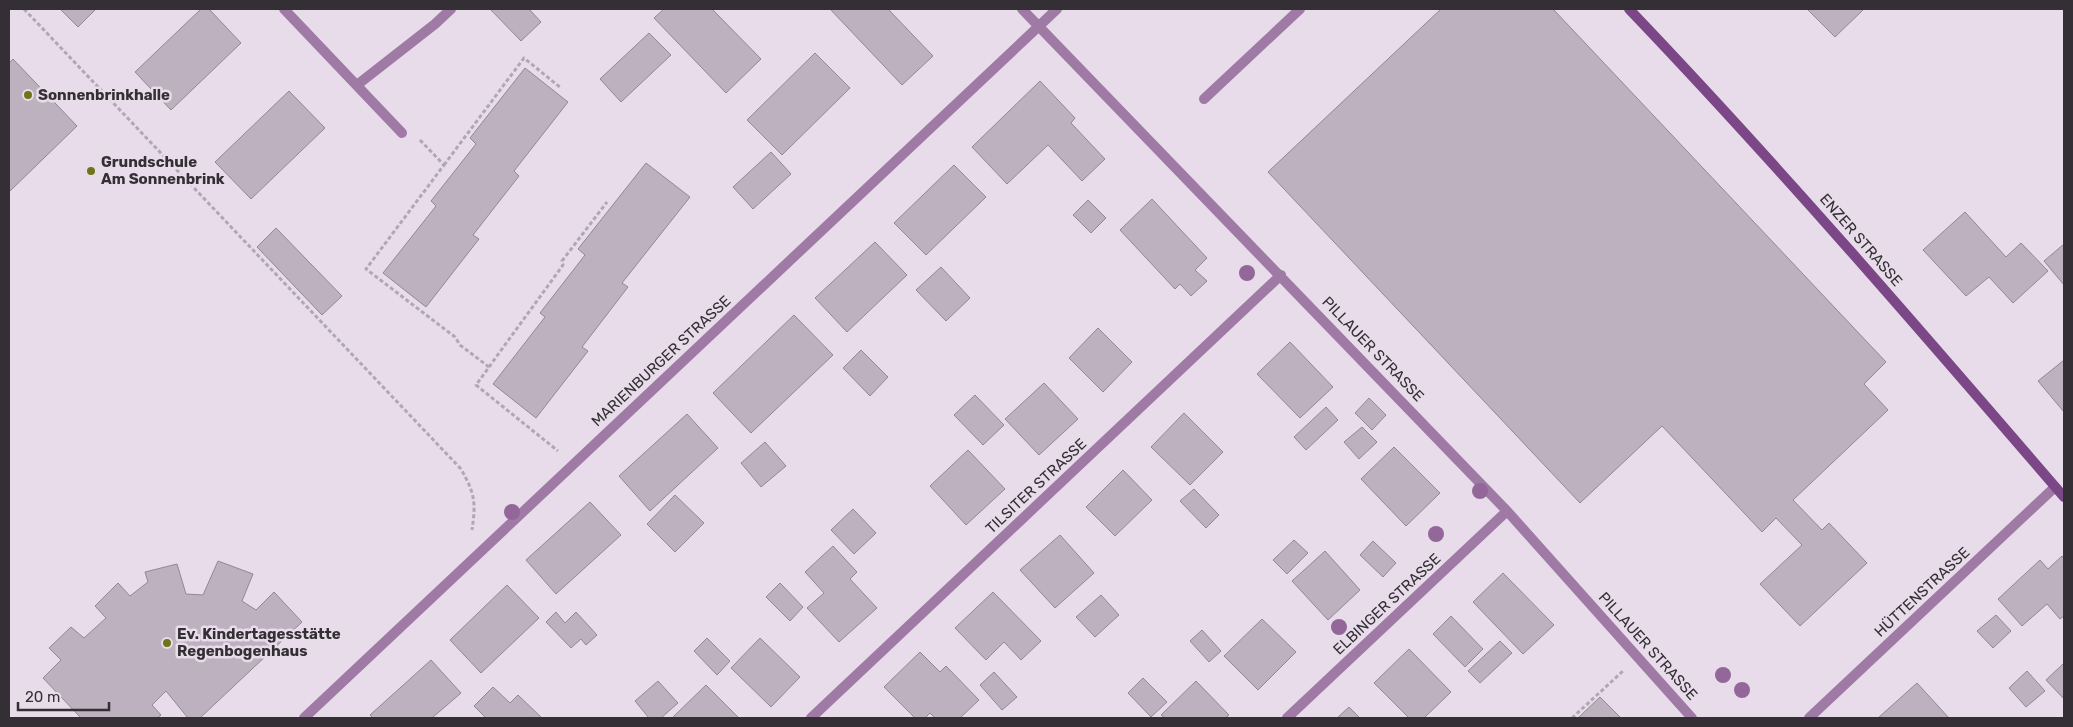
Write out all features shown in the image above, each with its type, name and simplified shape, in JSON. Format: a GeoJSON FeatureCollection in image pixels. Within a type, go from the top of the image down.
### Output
{"type":"FeatureCollection","features":[{"type":"Feature","properties":{"kind":"main road","name":"ENZER STRASSE"},"geometry":{"type":"LineString","coordinates":[[1629,9],[1787,178],[2064,497]]}},
{"type":"Feature","properties":{"kind":"street"},"geometry":{"type":"LineString","coordinates":[[284,9],[402,132]]}},
{"type":"Feature","properties":{"kind":"street"},"geometry":{"type":"LineString","coordinates":[[357,86],[451,9]]}},
{"type":"Feature","properties":{"kind":"street","name":"PILLAUER STRASSE"},"geometry":{"type":"LineString","coordinates":[[1022,9],[1507,511],[1692,718]]}},
{"type":"Feature","properties":{"kind":"street","name":"MARIENBURGER STRASSE"},"geometry":{"type":"LineString","coordinates":[[304,718],[1057,9]]}},
{"type":"Feature","properties":{"kind":"street"},"geometry":{"type":"LineString","coordinates":[[1204,99],[1300,9]]}},
{"type":"Feature","properties":{"kind":"street","name":"TILSITER STRASSE"},"geometry":{"type":"LineString","coordinates":[[811,718],[1281,275]]}},
{"type":"Feature","properties":{"kind":"street","name":"HÜTTENSTRASSE"},"geometry":{"type":"LineString","coordinates":[[1809,718],[2055,487]]}},
{"type":"Feature","properties":{"kind":"street","name":"ELBINGER STRASSE"},"geometry":{"type":"LineString","coordinates":[[1287,718],[1507,511]]}},
{"type":"Feature","properties":{"kind":"path"},"geometry":{"type":"LineString","coordinates":[[24,9],[461,469],[473,491],[475,509],[468,564]]}},
{"type":"Feature","properties":{"kind":"path"},"geometry":{"type":"LineString","coordinates":[[489,368],[460,345],[455,337],[366,269],[524,58],[561,88]]}},
{"type":"Feature","properties":{"kind":"path"},"geometry":{"type":"LineString","coordinates":[[402,132],[414,135],[444,165]]}},
{"type":"Feature","properties":{"kind":"path"},"geometry":{"type":"LineString","coordinates":[[574,464],[476,385],[563,265],[562,261],[607,202]]}},
{"type":"Feature","properties":{"kind":"path"},"geometry":{"type":"LineString","coordinates":[[1572,718],[1638,657]]}},
{"type":"Feature","properties":{"kind":"building"},"geometry":{"type":"Polygon","coordinates":[[[60,9],[96,9],[78,27],[60,9]]]}},
{"type":"Feature","properties":{"kind":"building"},"geometry":{"type":"Polygon","coordinates":[[[201,9],[209,9],[241,43],[171,110],[135,72],[201,9]]]}},
{"type":"Feature","properties":{"kind":"building"},"geometry":{"type":"Polygon","coordinates":[[[490,9],[529,9],[541,22],[521,41],[490,9]]]}},
{"type":"Feature","properties":{"kind":"building"},"geometry":{"type":"Polygon","coordinates":[[[664,9],[712,9],[761,59],[726,93],[654,18],[664,9]]]}},
{"type":"Feature","properties":{"kind":"building"},"geometry":{"type":"Polygon","coordinates":[[[830,9],[888,9],[933,56],[902,85],[830,9]]]}},
{"type":"Feature","properties":{"kind":"building"},"geometry":{"type":"Polygon","coordinates":[[[1441,9],[1553,9],[1886,362],[1864,384],[1888,410],[1793,500],[1822,530],[1829,523],[1867,563],[1800,626],[1760,584],[1802,545],[1776,518],[1762,532],[1662,426],[1580,503],[1268,172],[1441,9]]]}},
{"type":"Feature","properties":{"kind":"building"},"geometry":{"type":"Polygon","coordinates":[[[1807,9],[1864,9],[1835,37],[1807,9]]]}},
{"type":"Feature","properties":{"kind":"building"},"geometry":{"type":"Polygon","coordinates":[[[649,33],[671,55],[621,102],[600,79],[649,33]]]}},
{"type":"Feature","properties":{"kind":"building"},"geometry":{"type":"Polygon","coordinates":[[[815,53],[850,88],[782,155],[747,120],[815,53]]]}},
{"type":"Feature","properties":{"kind":"building","name":"Sonnenbrinkhalle"},"geometry":{"type":"Polygon","coordinates":[[[13,59],[77,126],[9,192],[9,63],[13,59]]]}},
{"type":"Feature","properties":{"kind":"building"},"geometry":{"type":"Polygon","coordinates":[[[525,68],[568,102],[514,171],[519,176],[473,235],[479,239],[426,307],[383,273],[436,206],[431,201],[476,144],[470,138],[525,68]]]}},
{"type":"Feature","properties":{"kind":"building"},"geometry":{"type":"Polygon","coordinates":[[[1040,81],[1075,118],[1071,123],[1105,159],[1082,181],[1048,145],[1007,184],[972,147],[1040,81]]]}},
{"type":"Feature","properties":{"kind":"building"},"geometry":{"type":"Polygon","coordinates":[[[289,91],[325,128],[251,199],[215,162],[289,91]]]}},
{"type":"Feature","properties":{"kind":"building"},"geometry":{"type":"Polygon","coordinates":[[[771,152],[791,174],[753,209],[733,187],[771,152]]]}},
{"type":"Feature","properties":{"kind":"building"},"geometry":{"type":"Polygon","coordinates":[[[646,163],[690,197],[622,283],[628,287],[582,347],[588,351],[536,418],[493,384],[545,317],[540,313],[585,255],[578,249],[646,163]]]}},
{"type":"Feature","properties":{"kind":"building"},"geometry":{"type":"Polygon","coordinates":[[[954,165],[986,197],[926,255],[894,223],[954,165]]]}},
{"type":"Feature","properties":{"kind":"building"},"geometry":{"type":"Polygon","coordinates":[[[1152,199],[1207,258],[1195,270],[1207,281],[1191,296],[1180,284],[1175,289],[1120,230],[1152,199]]]}},
{"type":"Feature","properties":{"kind":"building"},"geometry":{"type":"Polygon","coordinates":[[[1088,200],[1106,218],[1091,233],[1073,215],[1088,200]]]}},
{"type":"Feature","properties":{"kind":"building"},"geometry":{"type":"Polygon","coordinates":[[[1965,212],[2006,257],[2021,243],[2048,271],[2013,303],[1989,277],[1966,296],[1923,250],[1965,212]]]}},
{"type":"Feature","properties":{"kind":"building"},"geometry":{"type":"Polygon","coordinates":[[[276,228],[342,296],[322,315],[257,247],[276,228]]]}},
{"type":"Feature","properties":{"kind":"building"},"geometry":{"type":"Polygon","coordinates":[[[875,242],[907,275],[847,332],[815,298],[875,242]]]}},
{"type":"Feature","properties":{"kind":"building"},"geometry":{"type":"Polygon","coordinates":[[[2064,244],[2064,285],[2044,261],[2064,244]]]}},
{"type":"Feature","properties":{"kind":"building"},"geometry":{"type":"Polygon","coordinates":[[[941,267],[970,298],[946,321],[916,290],[941,267]]]}},
{"type":"Feature","properties":{"kind":"building"},"geometry":{"type":"Polygon","coordinates":[[[794,315],[833,355],[751,433],[713,393],[794,315]]]}},
{"type":"Feature","properties":{"kind":"building"},"geometry":{"type":"Polygon","coordinates":[[[1098,328],[1132,362],[1103,392],[1069,358],[1098,328]]]}},
{"type":"Feature","properties":{"kind":"building"},"geometry":{"type":"Polygon","coordinates":[[[1290,342],[1333,387],[1300,418],[1257,374],[1290,342]]]}},
{"type":"Feature","properties":{"kind":"building"},"geometry":{"type":"Polygon","coordinates":[[[861,350],[888,377],[870,396],[843,368],[861,350]]]}},
{"type":"Feature","properties":{"kind":"building"},"geometry":{"type":"Polygon","coordinates":[[[2064,360],[2064,412],[2038,381],[2064,360]]]}},
{"type":"Feature","properties":{"kind":"building"},"geometry":{"type":"Polygon","coordinates":[[[1044,383],[1078,419],[1039,455],[1005,419],[1044,383]]]}},
{"type":"Feature","properties":{"kind":"building"},"geometry":{"type":"Polygon","coordinates":[[[975,395],[1004,425],[983,445],[954,415],[975,395]]]}},
{"type":"Feature","properties":{"kind":"building"},"geometry":{"type":"Polygon","coordinates":[[[1369,398],[1386,415],[1372,430],[1355,413],[1369,398]]]}},
{"type":"Feature","properties":{"kind":"building"},"geometry":{"type":"Polygon","coordinates":[[[1326,407],[1338,420],[1306,450],[1294,437],[1326,407]]]}},
{"type":"Feature","properties":{"kind":"building"},"geometry":{"type":"Polygon","coordinates":[[[1184,413],[1223,452],[1190,485],[1151,447],[1184,413]]]}},
{"type":"Feature","properties":{"kind":"building"},"geometry":{"type":"Polygon","coordinates":[[[687,414],[718,448],[650,511],[619,476],[687,414]]]}},
{"type":"Feature","properties":{"kind":"building"},"geometry":{"type":"Polygon","coordinates":[[[1362,427],[1377,442],[1359,459],[1344,442],[1362,427]]]}},
{"type":"Feature","properties":{"kind":"building"},"geometry":{"type":"Polygon","coordinates":[[[765,442],[786,466],[761,487],[741,463],[765,442]]]}},
{"type":"Feature","properties":{"kind":"building"},"geometry":{"type":"Polygon","coordinates":[[[1394,447],[1440,493],[1406,526],[1361,479],[1394,447]]]}},
{"type":"Feature","properties":{"kind":"building"},"geometry":{"type":"Polygon","coordinates":[[[968,450],[1005,489],[966,525],[930,486],[968,450]]]}},
{"type":"Feature","properties":{"kind":"building"},"geometry":{"type":"Polygon","coordinates":[[[1123,470],[1152,500],[1115,536],[1086,507],[1123,470]]]}},
{"type":"Feature","properties":{"kind":"building"},"geometry":{"type":"Polygon","coordinates":[[[1194,489],[1219,515],[1206,528],[1180,501],[1194,489]]]}},
{"type":"Feature","properties":{"kind":"building"},"geometry":{"type":"Polygon","coordinates":[[[675,495],[704,523],[675,552],[647,524],[675,495]]]}},
{"type":"Feature","properties":{"kind":"building"},"geometry":{"type":"Polygon","coordinates":[[[590,502],[621,535],[556,594],[526,560],[590,502]]]}},
{"type":"Feature","properties":{"kind":"building"},"geometry":{"type":"Polygon","coordinates":[[[853,509],[876,533],[854,554],[831,530],[853,509]]]}},
{"type":"Feature","properties":{"kind":"building"},"geometry":{"type":"Polygon","coordinates":[[[1060,535],[1094,573],[1055,608],[1020,570],[1060,535]]]}},
{"type":"Feature","properties":{"kind":"building"},"geometry":{"type":"Polygon","coordinates":[[[1294,540],[1308,553],[1287,574],[1273,560],[1294,540]]]}},
{"type":"Feature","properties":{"kind":"building"},"geometry":{"type":"Polygon","coordinates":[[[1373,541],[1396,563],[1383,577],[1360,555],[1373,541]]]}},
{"type":"Feature","properties":{"kind":"building"},"geometry":{"type":"Polygon","coordinates":[[[833,546],[857,572],[850,579],[877,608],[839,642],[807,608],[824,593],[805,572],[833,546]]]}},
{"type":"Feature","properties":{"kind":"building"},"geometry":{"type":"Polygon","coordinates":[[[1325,551],[1360,590],[1328,620],[1292,581],[1325,551]]]}},
{"type":"Feature","properties":{"kind":"building"},"geometry":{"type":"Polygon","coordinates":[[[2062,556],[2064,559],[2064,616],[2060,619],[2047,604],[2022,626],[1998,599],[2040,560],[2048,569],[2062,556]]]}},
{"type":"Feature","properties":{"kind":"building","name":"Ev. Kindertagesstätte Regenbogenhaus"},"geometry":{"type":"Polygon","coordinates":[[[218,561],[253,574],[242,601],[256,610],[274,592],[302,622],[200,718],[188,718],[166,691],[152,705],[161,715],[157,718],[81,718],[43,678],[61,660],[49,648],[71,627],[84,638],[106,618],[95,606],[118,583],[130,596],[148,582],[145,572],[177,564],[186,594],[203,595],[218,561]]]}},
{"type":"Feature","properties":{"kind":"building"},"geometry":{"type":"Polygon","coordinates":[[[1503,573],[1554,625],[1523,654],[1473,602],[1503,573]]]}},
{"type":"Feature","properties":{"kind":"building"},"geometry":{"type":"Polygon","coordinates":[[[780,583],[803,607],[790,621],[766,597],[780,583]]]}},
{"type":"Feature","properties":{"kind":"building"},"geometry":{"type":"Polygon","coordinates":[[[507,585],[539,618],[481,673],[450,640],[507,585]]]}},
{"type":"Feature","properties":{"kind":"building"},"geometry":{"type":"Polygon","coordinates":[[[993,592],[1041,641],[1021,660],[1004,642],[986,660],[955,628],[993,592]]]}},
{"type":"Feature","properties":{"kind":"building"},"geometry":{"type":"Polygon","coordinates":[[[1101,595],[1119,615],[1095,637],[1076,617],[1101,595]]]}},
{"type":"Feature","properties":{"kind":"building"},"geometry":{"type":"Polygon","coordinates":[[[556,612],[565,623],[576,612],[597,635],[586,645],[581,639],[571,648],[546,622],[556,612]]]}},
{"type":"Feature","properties":{"kind":"building"},"geometry":{"type":"Polygon","coordinates":[[[1996,615],[2011,631],[1993,648],[1977,631],[1996,615]]]}},
{"type":"Feature","properties":{"kind":"building"},"geometry":{"type":"Polygon","coordinates":[[[1451,616],[1483,649],[1465,667],[1433,634],[1451,616]]]}},
{"type":"Feature","properties":{"kind":"building"},"geometry":{"type":"Polygon","coordinates":[[[1262,619],[1296,652],[1258,690],[1224,656],[1262,619]]]}},
{"type":"Feature","properties":{"kind":"building"},"geometry":{"type":"Polygon","coordinates":[[[1202,630],[1221,651],[1209,662],[1190,641],[1202,630]]]}},
{"type":"Feature","properties":{"kind":"building"},"geometry":{"type":"Polygon","coordinates":[[[707,638],[730,661],[717,675],[694,651],[707,638]]]}},
{"type":"Feature","properties":{"kind":"building"},"geometry":{"type":"Polygon","coordinates":[[[760,638],[800,677],[771,707],[731,668],[760,638]]]}},
{"type":"Feature","properties":{"kind":"building"},"geometry":{"type":"Polygon","coordinates":[[[1500,641],[1512,653],[1480,683],[1468,671],[1500,641]]]}},
{"type":"Feature","properties":{"kind":"building"},"geometry":{"type":"Polygon","coordinates":[[[1409,649],[1451,692],[1424,718],[1409,718],[1374,683],[1409,649]]]}},
{"type":"Feature","properties":{"kind":"building"},"geometry":{"type":"Polygon","coordinates":[[[920,652],[940,672],[946,666],[979,700],[960,718],[935,718],[930,713],[925,718],[915,718],[884,687],[920,652]]]}},
{"type":"Feature","properties":{"kind":"building"},"geometry":{"type":"Polygon","coordinates":[[[431,660],[461,693],[432,718],[373,718],[370,715],[431,660]]]}},
{"type":"Feature","properties":{"kind":"building"},"geometry":{"type":"Polygon","coordinates":[[[2064,663],[2064,699],[2046,680],[2064,663]]]}},
{"type":"Feature","properties":{"kind":"building"},"geometry":{"type":"Polygon","coordinates":[[[2027,671],[2045,691],[2026,707],[2009,688],[2027,671]]]}},
{"type":"Feature","properties":{"kind":"building"},"geometry":{"type":"Polygon","coordinates":[[[994,672],[1017,697],[1002,710],[980,685],[994,672]]]}},
{"type":"Feature","properties":{"kind":"building"},"geometry":{"type":"Polygon","coordinates":[[[1143,678],[1167,702],[1151,717],[1128,693],[1143,678]]]}},
{"type":"Feature","properties":{"kind":"building"},"geometry":{"type":"Polygon","coordinates":[[[658,681],[678,703],[661,718],[649,718],[635,701],[658,681]]]}},
{"type":"Feature","properties":{"kind":"building"},"geometry":{"type":"Polygon","coordinates":[[[1196,681],[1229,715],[1225,718],[1165,718],[1161,715],[1196,681]]]}},
{"type":"Feature","properties":{"kind":"building"},"geometry":{"type":"Polygon","coordinates":[[[1917,683],[1949,718],[1878,718],[1917,683]]]}},
{"type":"Feature","properties":{"kind":"building"},"geometry":{"type":"Polygon","coordinates":[[[706,685],[739,718],[672,718],[706,685]]]}},
{"type":"Feature","properties":{"kind":"building"},"geometry":{"type":"Polygon","coordinates":[[[493,687],[510,703],[518,695],[542,718],[486,718],[474,706],[493,687]]]}},
{"type":"Feature","properties":{"kind":"building"},"geometry":{"type":"Polygon","coordinates":[[[1600,697],[1621,718],[1578,718],[1600,697]]]}},
{"type":"Feature","properties":{"kind":"building"},"geometry":{"type":"Polygon","coordinates":[[[1349,707],[1360,718],[1337,718],[1349,707]]]}},
{"type":"Feature","properties":{"kind":"place","name":"Sonnenbrinkhalle"},"geometry":{"type":"Point","coordinates":[28,95]}},
{"type":"Feature","properties":{"kind":"place","name":"Grundschule Am Sonnenbrink"},"geometry":{"type":"Point","coordinates":[91,171]}},
{"type":"Feature","properties":{"kind":"place","name":"Ev. Kindertagesstätte Regenbogenhaus"},"geometry":{"type":"Point","coordinates":[167,643]}}]}
